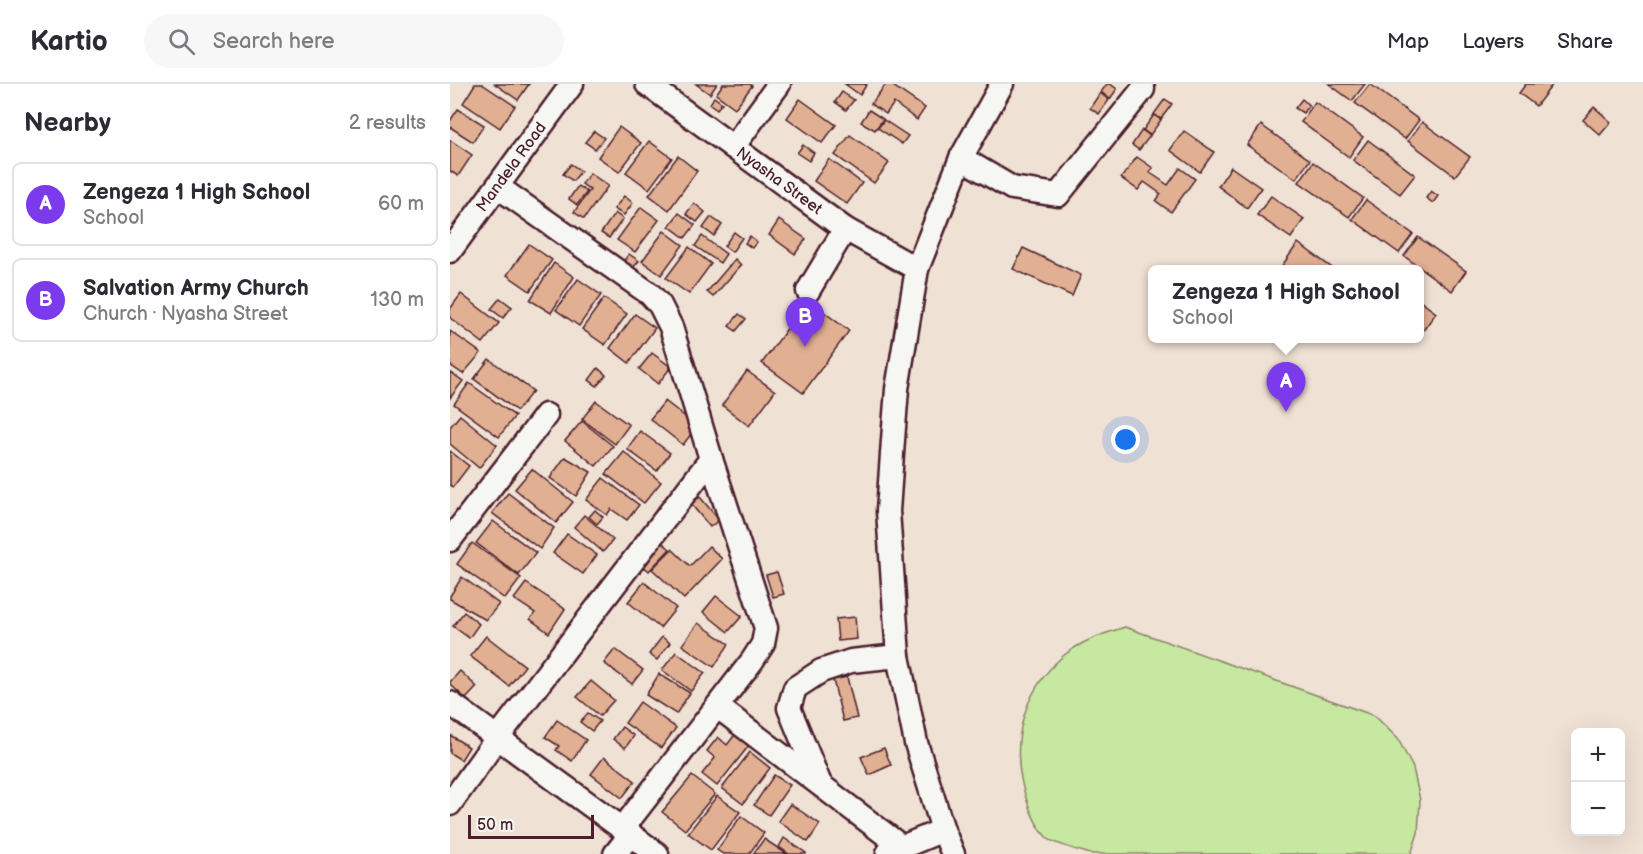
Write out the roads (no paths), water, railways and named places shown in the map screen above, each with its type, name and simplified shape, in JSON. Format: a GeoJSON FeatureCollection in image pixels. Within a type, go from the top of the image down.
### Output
{"type":"FeatureCollection","features":[{"type":"Feature","properties":{"kind":"street","name":"Mandela Road"},"geometry":{"type":"LineString","coordinates":[[450,251],[572,84]]}},
{"type":"Feature","properties":{"kind":"street","name":"Nyasha Street"},"geometry":{"type":"LineString","coordinates":[[647,84],[845,229],[917,269]]}},
{"type":"Feature","properties":{"kind":"street"},"geometry":{"type":"LineString","coordinates":[[733,147],[779,84]]}},
{"type":"Feature","properties":{"kind":"street"},"geometry":{"type":"LineString","coordinates":[[953,854],[943,830],[916,743],[898,656],[888,511],[897,389],[917,269],[962,158],[1002,84]]}},
{"type":"Feature","properties":{"kind":"street"},"geometry":{"type":"LineString","coordinates":[[962,158],[1012,188],[1058,195],[1143,89]]}},
{"type":"Feature","properties":{"kind":"street"},"geometry":{"type":"LineString","coordinates":[[498,187],[650,294],[660,305],[671,327],[766,628],[763,644],[752,661],[627,831],[615,854]]}},
{"type":"Feature","properties":{"kind":"street"},"geometry":{"type":"LineString","coordinates":[[808,291],[845,229]]}},
{"type":"Feature","properties":{"kind":"street"},"geometry":{"type":"LineString","coordinates":[[450,540],[546,415]]}},
{"type":"Feature","properties":{"kind":"street"},"geometry":{"type":"LineString","coordinates":[[450,804],[498,736],[711,459]]}},
{"type":"Feature","properties":{"kind":"street"},"geometry":{"type":"LineString","coordinates":[[820,784],[789,708],[795,688],[821,671],[851,661],[898,656]]}},
{"type":"Feature","properties":{"kind":"street"},"geometry":{"type":"LineString","coordinates":[[450,703],[657,854]]}},
{"type":"Feature","properties":{"kind":"street"},"geometry":{"type":"LineString","coordinates":[[718,707],[820,784],[894,851],[943,830]]}},
{"type":"Feature","properties":{"kind":"place","name":"Salvation Army Church"},"geometry":{"type":"Point","coordinates":[805,347]}},
{"type":"Feature","properties":{"kind":"place","name":"Zengeza 1 High School"},"geometry":{"type":"Point","coordinates":[1286,412]}}]}
